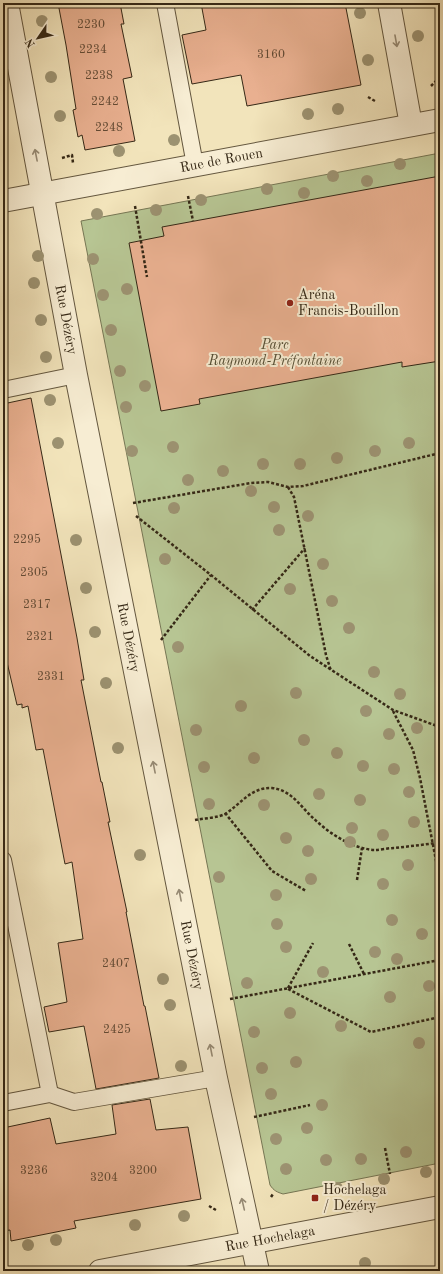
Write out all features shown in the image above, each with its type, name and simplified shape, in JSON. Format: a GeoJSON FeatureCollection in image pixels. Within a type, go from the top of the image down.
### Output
{"type":"FeatureCollection","features":[{"type":"Feature","properties":{"kind":"street","name":"Rue Dézéry"},"geometry":{"type":"LineString","coordinates":[[7,3],[76,375],[216,1078],[258,1271]]}},
{"type":"Feature","properties":{"kind":"street"},"geometry":{"type":"LineString","coordinates":[[389,3],[411,125]]}},
{"type":"Feature","properties":{"kind":"street","name":"Rue de Rouen"},"geometry":{"type":"LineString","coordinates":[[3,200],[440,120]]}},
{"type":"Feature","properties":{"kind":"street","name":"Rue Hochelaga"},"geometry":{"type":"LineString","coordinates":[[100,1271],[440,1207]]}},
{"type":"Feature","properties":{"kind":"lane"},"geometry":{"type":"LineString","coordinates":[[165,3],[195,166]]}},
{"type":"Feature","properties":{"kind":"lane"},"geometry":{"type":"LineString","coordinates":[[3,390],[76,375]]}},
{"type":"Feature","properties":{"kind":"lane"},"geometry":{"type":"LineString","coordinates":[[3,860],[50,1094]]}},
{"type":"Feature","properties":{"kind":"lane"},"geometry":{"type":"LineString","coordinates":[[3,1104],[50,1094],[74,1102],[216,1078]]}},
{"type":"Feature","properties":{"kind":"path"},"geometry":{"type":"LineString","coordinates":[[430,86],[437,80]]}},
{"type":"Feature","properties":{"kind":"path"},"geometry":{"type":"LineString","coordinates":[[368,97],[374,101]]}},
{"type":"Feature","properties":{"kind":"path"},"geometry":{"type":"LineString","coordinates":[[188,196],[193,221]]}},
{"type":"Feature","properties":{"kind":"path"},"geometry":{"type":"LineString","coordinates":[[135,206],[147,277]]}},
{"type":"Feature","properties":{"kind":"path"},"geometry":{"type":"LineString","coordinates":[[133,503],[251,483],[268,482],[288,487],[303,486],[440,453]]}},
{"type":"Feature","properties":{"kind":"path"},"geometry":{"type":"LineString","coordinates":[[288,487],[294,497],[326,655],[331,671]]}},
{"type":"Feature","properties":{"kind":"path"},"geometry":{"type":"LineString","coordinates":[[136,516],[212,575],[252,610],[331,671],[393,710],[440,727]]}},
{"type":"Feature","properties":{"kind":"path"},"geometry":{"type":"LineString","coordinates":[[252,610],[305,548]]}},
{"type":"Feature","properties":{"kind":"path"},"geometry":{"type":"LineString","coordinates":[[161,640],[212,575]]}},
{"type":"Feature","properties":{"kind":"path"},"geometry":{"type":"LineString","coordinates":[[393,710],[413,750],[440,881]]}},
{"type":"Feature","properties":{"kind":"path"},"geometry":{"type":"LineString","coordinates":[[195,820],[225,814],[248,795],[259,789],[271,788],[282,790],[291,795],[330,832],[362,848],[375,850],[440,842]]}},
{"type":"Feature","properties":{"kind":"path"},"geometry":{"type":"LineString","coordinates":[[225,814],[272,871],[306,890]]}},
{"type":"Feature","properties":{"kind":"path"},"geometry":{"type":"LineString","coordinates":[[356,880],[362,848]]}},
{"type":"Feature","properties":{"kind":"path"},"geometry":{"type":"LineString","coordinates":[[288,989],[313,943]]}},
{"type":"Feature","properties":{"kind":"path"},"geometry":{"type":"LineString","coordinates":[[349,944],[364,974]]}},
{"type":"Feature","properties":{"kind":"path"},"geometry":{"type":"LineString","coordinates":[[230,998],[288,989],[440,960]]}},
{"type":"Feature","properties":{"kind":"path"},"geometry":{"type":"LineString","coordinates":[[288,989],[371,1032],[440,1017]]}},
{"type":"Feature","properties":{"kind":"path"},"geometry":{"type":"LineString","coordinates":[[254,1117],[310,1105]]}},
{"type":"Feature","properties":{"kind":"path"},"geometry":{"type":"LineString","coordinates":[[386,1148],[390,1174]]}},
{"type":"Feature","properties":{"kind":"path"},"geometry":{"type":"LineString","coordinates":[[209,1206],[216,1210]]}},
{"type":"Feature","properties":{"kind":"green space","name":"Parc Raymond-Préfontaine"},"geometry":{"type":"Polygon","coordinates":[[[440,153],[440,1163],[283,1194],[273,1189],[270,1185],[81,221],[440,153]]]}},
{"type":"Feature","properties":{"kind":"building"},"geometry":{"type":"Polygon","coordinates":[[[58,3],[120,3],[124,24],[121,24],[132,77],[123,79],[135,141],[85,150],[82,135],[78,137],[73,110],[76,109],[58,3]]]}},
{"type":"Feature","properties":{"kind":"building"},"geometry":{"type":"Polygon","coordinates":[[[201,3],[345,3],[361,85],[247,106],[241,75],[192,84],[182,35],[206,30],[201,3]]]}},
{"type":"Feature","properties":{"kind":"building","name":"Aréna Francis-Bouillon"},"geometry":{"type":"Polygon","coordinates":[[[440,176],[440,361],[402,367],[402,362],[199,399],[200,404],[161,411],[129,243],[164,236],[162,227],[440,176]]]}},
{"type":"Feature","properties":{"kind":"building"},"geometry":{"type":"Polygon","coordinates":[[[31,398],[77,638],[84,680],[81,680],[159,1078],[96,1089],[84,1026],[49,1032],[44,1007],[67,1002],[58,943],[83,939],[72,862],[65,864],[43,749],[36,750],[28,706],[22,708],[22,704],[17,705],[3,645],[3,404],[31,398]]]}},
{"type":"Feature","properties":{"kind":"building"},"geometry":{"type":"Polygon","coordinates":[[[150,1099],[156,1130],[188,1127],[201,1199],[74,1221],[76,1228],[11,1241],[10,1230],[3,1231],[3,1128],[50,1118],[56,1144],[116,1134],[112,1105],[150,1099]]]}},
{"type":"Feature","properties":{"kind":"place","name":"Aréna Francis-Bouillon"},"geometry":{"type":"Point","coordinates":[290,303]}},
{"type":"Feature","properties":{"kind":"place","name":"Hochelaga / Dézéry"},"geometry":{"type":"Point","coordinates":[315,1198]}}]}
